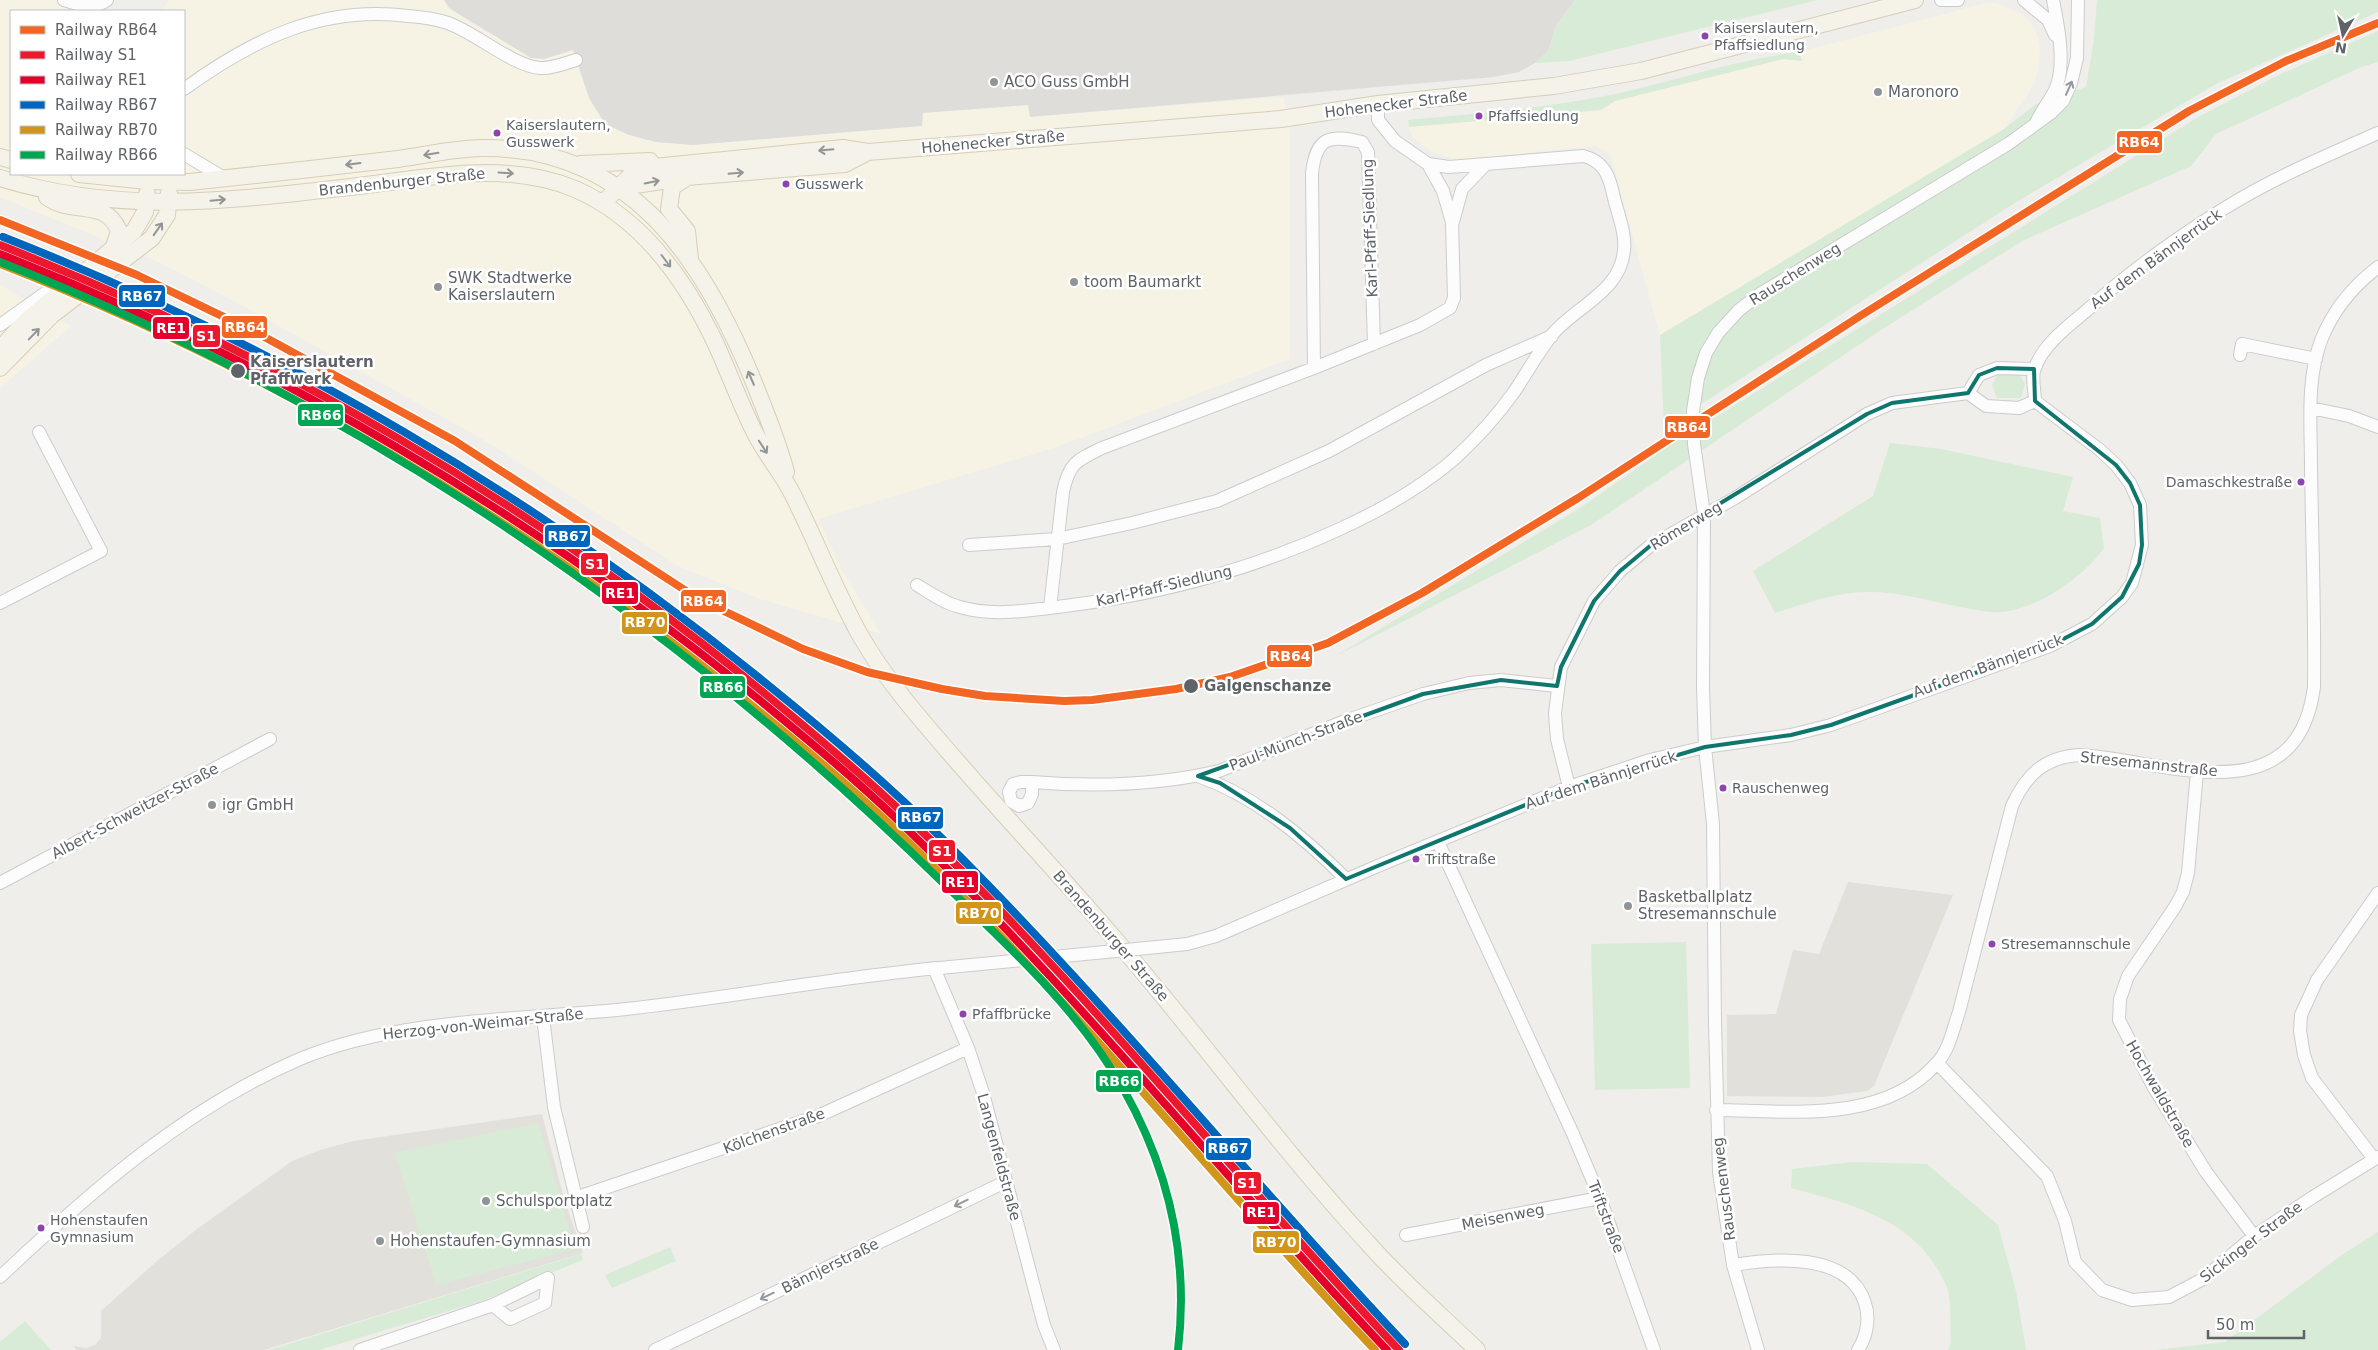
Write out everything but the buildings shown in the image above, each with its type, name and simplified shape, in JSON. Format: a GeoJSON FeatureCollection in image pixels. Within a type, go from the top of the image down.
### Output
{"type":"FeatureCollection","features":[{"type":"Feature","properties":{"kind":"main road","name":"Hohenecker Straße"},"geometry":{"type":"LineString","coordinates":[[603,203],[631,175],[644,168],[688,170],[843,148],[868,152],[1280,119],[1378,104],[1554,86],[1602,79],[1641,71],[1915,0]]}},
{"type":"Feature","properties":{"kind":"main road","name":"Brandenburger Straße"},"geometry":{"type":"LineString","coordinates":[[96,175],[148,178],[224,178],[484,148],[541,154],[573,163],[617,188],[658,222],[690,259],[731,328],[770,423],[791,491],[829,576],[863,641],[932,732],[1118,942],[1294,1159],[1370,1246],[1477,1350]]}},
{"type":"Feature","properties":{"kind":"main road","name":"Hohenecker Straße"},"geometry":{"type":"LineString","coordinates":[[573,163],[594,164],[664,160],[688,170]]}},
{"type":"Feature","properties":{"kind":"main road"},"geometry":{"type":"LineString","coordinates":[[688,170],[672,187],[669,210],[687,231],[690,259]]}},
{"type":"Feature","properties":{"kind":"main road","name":"Brandenburger Straße"},"geometry":{"type":"LineString","coordinates":[[0,178],[37,190],[93,199],[148,203],[309,192],[476,172],[509,173],[545,178],[574,189],[603,203],[632,225],[657,250],[677,275],[714,339],[756,435],[791,491]]}},
{"type":"Feature","properties":{"kind":"main road"},"geometry":{"type":"LineString","coordinates":[[0,348],[26,321],[134,231],[142,220],[148,203],[148,178]]}},
{"type":"Feature","properties":{"kind":"main road"},"geometry":{"type":"LineString","coordinates":[[0,368],[52,315],[152,238],[167,215],[169,178]]}},
{"type":"Feature","properties":{"kind":"main road"},"geometry":{"type":"LineString","coordinates":[[574,189],[617,188]]}},
{"type":"Feature","properties":{"kind":"main road"},"geometry":{"type":"LineString","coordinates":[[37,190],[55,203],[104,211],[111,216],[119,231],[113,250]]}},
{"type":"Feature","properties":{"kind":"street"},"geometry":{"type":"LineString","coordinates":[[64,0],[80,6],[92,6],[107,0]]}},
{"type":"Feature","properties":{"kind":"street"},"geometry":{"type":"LineString","coordinates":[[1941,0],[1958,0]]}},
{"type":"Feature","properties":{"kind":"street"},"geometry":{"type":"LineString","coordinates":[[2024,0],[2048,20],[2060,46]]}},
{"type":"Feature","properties":{"kind":"street","name":"Rauschenweg"},"geometry":{"type":"LineString","coordinates":[[2036,122],[2055,91],[2060,74],[2060,46],[2053,0]]}},
{"type":"Feature","properties":{"kind":"street","name":"Rauschenweg"},"geometry":{"type":"LineString","coordinates":[[1758,1350],[1733,1265],[1719,1172],[1716,1110],[1713,824],[1705,747],[1703,687],[1704,514],[1694,444],[1693,411],[1698,378],[1706,353],[1718,333],[1739,310],[1760,294],[2008,144],[2051,113],[2062,101],[2072,83],[2077,58],[2078,0]]}},
{"type":"Feature","properties":{"kind":"street"},"geometry":{"type":"LineString","coordinates":[[185,88],[222,64],[281,32],[314,21],[354,13],[391,13],[448,23],[513,58],[539,68],[576,60]]}},
{"type":"Feature","properties":{"kind":"street","name":"Karl-Pfaff-Siedlung"},"geometry":{"type":"LineString","coordinates":[[1050,608],[1066,477],[1074,462],[1102,448],[1374,344],[1420,325],[1450,308],[1454,298],[1452,222],[1443,192],[1428,164],[1387,134],[1378,120],[1378,104]]}},
{"type":"Feature","properties":{"kind":"street","name":"Auf dem Bännjerrück"},"geometry":{"type":"LineString","coordinates":[[2034,369],[2044,351],[2066,328],[2104,295],[2178,238],[2226,207],[2301,167],[2378,133]]}},
{"type":"Feature","properties":{"kind":"street","name":"Karl-Pfaff-Siedlung"},"geometry":{"type":"LineString","coordinates":[[1314,368],[1312,173],[1314,156],[1319,145],[1328,140],[1348,139],[1362,142],[1368,152],[1374,344]]}},
{"type":"Feature","properties":{"kind":"street"},"geometry":{"type":"LineString","coordinates":[[185,155],[224,178]]}},
{"type":"Feature","properties":{"kind":"street","name":"Karl-Pfaff-Siedlung"},"geometry":{"type":"LineString","coordinates":[[917,585],[958,607],[984,612],[1050,608],[1138,595],[1211,578],[1295,550],[1372,514],[1422,484],[1452,461],[1477,437],[1512,395],[1552,336],[1616,277],[1622,263],[1625,248],[1612,186],[1605,169],[1594,158],[1583,156],[1449,167],[1428,164]]}},
{"type":"Feature","properties":{"kind":"street","name":"Karl-Pfaff-Siedlung"},"geometry":{"type":"LineString","coordinates":[[1452,222],[1462,189],[1485,165]]}},
{"type":"Feature","properties":{"kind":"street","name":"Stresemannstraße"},"geometry":{"type":"LineString","coordinates":[[1716,1110],[1834,1110],[1862,1105],[1903,1090],[1937,1064],[1951,1036],[1958,1012],[2012,806],[2020,788],[2032,774],[2048,762],[2064,756],[2080,755],[2197,772],[2226,772],[2266,763],[2283,753],[2295,741],[2305,727],[2311,710],[2314,661],[2311,408],[2316,358],[2322,339],[2340,305],[2365,277],[2378,267]]}},
{"type":"Feature","properties":{"kind":"street"},"geometry":{"type":"LineString","coordinates":[[0,324],[51,289],[76,279]]}},
{"type":"Feature","properties":{"kind":"street","name":"Karl-Pfaff-Siedlung"},"geometry":{"type":"LineString","coordinates":[[969,545],[1057,539],[1132,523],[1217,501],[1329,451],[1486,365],[1552,336]]}},
{"type":"Feature","properties":{"kind":"street"},"geometry":{"type":"LineString","coordinates":[[2240,355],[2242,344],[2316,358]]}},
{"type":"Feature","properties":{"kind":"street"},"geometry":{"type":"LineString","coordinates":[[1998,368],[2034,369],[2036,402],[2019,408],[1986,406],[1968,394],[1979,375],[1998,368]]}},
{"type":"Feature","properties":{"kind":"street","name":"Römerweg"},"geometry":{"type":"LineString","coordinates":[[1569,787],[1557,739],[1554,713],[1557,686],[1564,659],[1594,601],[1620,571],[1650,546],[1735,498],[1867,414],[1892,403],[1968,394]]}},
{"type":"Feature","properties":{"kind":"street","name":"Auf dem Bännjerrück"},"geometry":{"type":"LineString","coordinates":[[950,967],[1186,944],[1216,936],[1346,879],[1569,787],[1650,760],[1705,747],[1792,735],[1831,725],[2057,642],[2092,624],[2122,597],[2132,583],[2142,545],[2140,505],[2130,483],[2100,450],[2036,402]]}},
{"type":"Feature","properties":{"kind":"street"},"geometry":{"type":"LineString","coordinates":[[2311,408],[2350,416],[2378,427]]}},
{"type":"Feature","properties":{"kind":"street"},"geometry":{"type":"LineString","coordinates":[[0,603],[102,551],[39,432]]}},
{"type":"Feature","properties":{"kind":"street","name":"Paul-Münch-Straße"},"geometry":{"type":"LineString","coordinates":[[1032,782],[1063,785],[1111,784],[1198,776],[1219,771],[1345,721],[1423,694],[1468,683],[1501,680],[1557,686]]}},
{"type":"Feature","properties":{"kind":"street","name":"Albert-Schweitzer-Straße"},"geometry":{"type":"LineString","coordinates":[[0,883],[270,739]]}},
{"type":"Feature","properties":{"kind":"street","name":"Hochwaldstraße"},"geometry":{"type":"LineString","coordinates":[[2197,772],[2188,874],[2183,892],[2175,908],[2128,976],[2120,999],[2119,1020],[2130,1046],[2162,1102],[2206,1172],[2254,1236]]}},
{"type":"Feature","properties":{"kind":"street"},"geometry":{"type":"LineString","coordinates":[[1198,776],[1220,784],[1290,828],[1346,879]]}},
{"type":"Feature","properties":{"kind":"street","name":"Triftstraße"},"geometry":{"type":"LineString","coordinates":[[1438,842],[1502,978],[1600,1198],[1654,1350]]}},
{"type":"Feature","properties":{"kind":"street"},"geometry":{"type":"LineString","coordinates":[[2376,1158],[2312,1078],[2304,1055],[2300,1031],[2301,1015],[2317,980],[2378,893]]}},
{"type":"Feature","properties":{"kind":"street","name":"Herzog-von-Weimar-Straße"},"geometry":{"type":"LineString","coordinates":[[2,1272],[78,1204],[130,1161],[222,1100],[266,1075],[340,1044],[419,1029],[726,997],[950,967]]}},
{"type":"Feature","properties":{"kind":"street","name":"Langenfeldstraße"},"geometry":{"type":"LineString","coordinates":[[934,968],[968,1048],[982,1093],[1044,1325],[1054,1350]]}},
{"type":"Feature","properties":{"kind":"street"},"geometry":{"type":"LineString","coordinates":[[543,1017],[554,1107],[582,1227]]}},
{"type":"Feature","properties":{"kind":"street","name":"Kölchenstraße"},"geometry":{"type":"LineString","coordinates":[[575,1198],[818,1116],[968,1048]]}},
{"type":"Feature","properties":{"kind":"street","name":"Sickinger Straße"},"geometry":{"type":"LineString","coordinates":[[1937,1064],[2047,1176],[2064,1221],[2075,1262],[2102,1290],[2132,1300],[2169,1297],[2203,1279],[2254,1236],[2376,1158]]}},
{"type":"Feature","properties":{"kind":"street","name":"Bännjerstraße"},"geometry":{"type":"LineString","coordinates":[[655,1350],[1005,1182]]}},
{"type":"Feature","properties":{"kind":"street","name":"Meisenweg"},"geometry":{"type":"LineString","coordinates":[[1406,1235],[1600,1198]]}},
{"type":"Feature","properties":{"kind":"street"},"geometry":{"type":"LineString","coordinates":[[1733,1265],[1763,1260],[1791,1260],[1820,1265],[1845,1274],[1863,1296],[1867,1310],[1867,1328],[1858,1350]]}},
{"type":"Feature","properties":{"kind":"street"},"geometry":{"type":"LineString","coordinates":[[360,1350],[492,1306]]}},
{"type":"Feature","properties":{"kind":"highlighted area"},"geometry":{"type":"Polygon","coordinates":[[[1997,368],[2034,369],[2035,401],[2116,465],[2130,483],[2140,505],[2142,545],[2139,564],[2122,597],[2092,624],[2050,646],[1831,725],[1791,735],[1705,747],[1569,787],[1346,879],[1290,828],[1220,783],[1198,776],[1423,694],[1501,680],[1557,686],[1561,667],[1594,601],[1620,571],[1650,546],[1867,414],[1892,403],[1968,393],[1979,375],[1997,368]]]}},
{"type":"Feature","properties":{"kind":"shaded area"},"geometry":{"type":"Polygon","coordinates":[[[0,0],[102,0],[102,10],[10,10],[10,175],[185,175],[185,10],[162,10],[169,0],[444,0],[449,8],[478,28],[544,59],[573,50],[656,142],[693,145],[922,126],[923,113],[1028,105],[1030,117],[1283,97],[1290,130],[1290,359],[1054,448],[818,519],[842,570],[881,634],[760,599],[678,566],[489,443],[230,299],[161,263],[0,197],[0,0]]]}},
{"type":"Feature","properties":{"kind":"shaded area","name":"ACO Guss GmbH"},"geometry":{"type":"Polygon","coordinates":[[[444,0],[1575,0],[1556,26],[1548,51],[1535,63],[1519,72],[1494,77],[1030,117],[1028,105],[923,113],[922,126],[693,145],[656,142],[629,135],[605,124],[589,98],[573,50],[544,59],[531,58],[449,8],[444,0]]]}},
{"type":"Feature","properties":{"kind":"shaded area"},"geometry":{"type":"Polygon","coordinates":[[[1996,3],[2021,14],[2030,22],[2038,36],[2040,48],[2038,70],[2030,91],[2004,129],[1660,335],[1610,154],[1596,146],[1455,160],[1431,151],[1412,137],[1409,127],[1601,110],[1615,101],[1783,59],[1801,61],[1799,52],[1983,4],[1996,3]]]}},
{"type":"Feature","properties":{"kind":"shaded area"},"geometry":{"type":"Polygon","coordinates":[[[0,285],[71,326],[0,388],[0,285]]]}},
{"type":"Feature","properties":{"kind":"shaded area"},"geometry":{"type":"Polygon","coordinates":[[[1848,882],[1953,895],[1874,1086],[1867,1091],[1822,1097],[1727,1096],[1727,1015],[1776,1014],[1793,950],[1819,954],[1848,882]]]}},
{"type":"Feature","properties":{"kind":"shaded area","name":"Hohenstaufen-Gymnasium"},"geometry":{"type":"Polygon","coordinates":[[[542,1114],[564,1199],[583,1253],[264,1350],[76,1350],[74,1346],[86,1348],[95,1345],[101,1338],[101,1311],[157,1261],[197,1229],[292,1161],[320,1150],[353,1141],[542,1114]]]}},
{"type":"Feature","properties":{"kind":"green space"},"geometry":{"type":"Polygon","coordinates":[[[1575,0],[1818,0],[1569,61],[1535,63],[1548,51],[1556,26],[1575,0]]]}},
{"type":"Feature","properties":{"kind":"green space"},"geometry":{"type":"Polygon","coordinates":[[[2097,0],[2378,0],[2378,12],[2216,84],[2018,201],[1664,428],[1660,335],[2004,129],[2036,104],[2086,87],[2094,39],[2097,0]]]}},
{"type":"Feature","properties":{"kind":"green space"},"geometry":{"type":"Polygon","coordinates":[[[2378,31],[2378,62],[2359,68],[2216,134],[2191,166],[2022,241],[1881,330],[1591,525],[1334,657],[1580,508],[1666,448],[2200,116],[2283,73],[2378,31]]]}},
{"type":"Feature","properties":{"kind":"green space"},"geometry":{"type":"Polygon","coordinates":[[[1799,52],[1802,61],[1783,59],[1615,101],[1601,110],[1409,127],[1408,120],[1504,111],[1600,97],[1724,66],[1799,52]]]}},
{"type":"Feature","properties":{"kind":"green space"},"geometry":{"type":"Polygon","coordinates":[[[2019,374],[2025,384],[2021,398],[1997,398],[1992,385],[1997,375],[2019,374]]]}},
{"type":"Feature","properties":{"kind":"green space"},"geometry":{"type":"Polygon","coordinates":[[[1890,443],[1941,449],[2073,477],[2063,511],[2100,518],[2104,548],[2083,571],[2054,592],[2039,601],[2007,611],[1992,612],[1902,595],[1859,592],[1811,602],[1775,613],[1753,571],[1873,496],[1890,443]]]}},
{"type":"Feature","properties":{"kind":"green space"},"geometry":{"type":"Polygon","coordinates":[[[1686,942],[1690,1088],[1595,1090],[1591,944],[1686,942]]]}},
{"type":"Feature","properties":{"kind":"green space","name":"Schulsportplatz"},"geometry":{"type":"Polygon","coordinates":[[[538,1123],[575,1249],[436,1285],[395,1153],[538,1123]]]}},
{"type":"Feature","properties":{"kind":"green space"},"geometry":{"type":"Polygon","coordinates":[[[1852,1162],[1927,1164],[1998,1225],[2016,1291],[2026,1350],[1948,1350],[1951,1342],[1948,1290],[1934,1263],[1919,1245],[1901,1230],[1882,1218],[1838,1201],[1791,1188],[1792,1169],[1852,1162]]]}},
{"type":"Feature","properties":{"kind":"green space"},"geometry":{"type":"Polygon","coordinates":[[[2378,1232],[2378,1350],[2155,1350],[2225,1342],[2343,1254],[2378,1232]]]}},
{"type":"Feature","properties":{"kind":"green space"},"geometry":{"type":"Polygon","coordinates":[[[670,1247],[676,1261],[612,1288],[605,1275],[670,1247]]]}},
{"type":"Feature","properties":{"kind":"green space"},"geometry":{"type":"Polygon","coordinates":[[[581,1254],[583,1260],[482,1301],[319,1350],[269,1350],[581,1254]]]}},
{"type":"Feature","properties":{"kind":"green space"},"geometry":{"type":"Polygon","coordinates":[[[25,1321],[51,1350],[0,1350],[0,1342],[25,1321]]]}},
{"type":"Feature","properties":{"kind":"rail line","name":"RB64"},"geometry":{"type":"LineString","coordinates":[[0,220],[137,275],[259,334],[455,441],[697,598],[803,649],[867,672],[942,689],[985,696],[1064,701],[1092,700],[1176,689],[1230,677],[1328,643],[1422,593],[1578,498],[1860,316],[2189,111],[2286,61],[2378,23]]}},
{"type":"Feature","properties":{"kind":"rail line","name":"RB67"},"geometry":{"type":"LineString","coordinates":[[3,237],[106,280],[207,326],[306,377],[403,431],[591,551],[681,616],[826,733],[919,816],[983,879],[1105,1011],[1284,1212],[1405,1344]]}},
{"type":"Feature","properties":{"kind":"rail line","name":"S1"},"geometry":{"type":"LineString","coordinates":[[0,245],[102,288],[203,334],[302,385],[399,439],[494,497],[586,558],[676,624],[763,692],[872,785],[972,881],[1096,1013],[1337,1284],[1399,1350]]}},
{"type":"Feature","properties":{"kind":"rail line","name":"RE1"},"geometry":{"type":"LineString","coordinates":[[0,254],[102,296],[202,342],[300,393],[396,447],[490,504],[581,566],[670,630],[757,698],[870,794],[969,890],[1090,1020],[1267,1219],[1387,1350]]}},
{"type":"Feature","properties":{"kind":"rail line","name":"RB66"},"geometry":{"type":"LineString","coordinates":[[0,262],[130,317],[257,380],[381,449],[501,524],[618,606],[730,693],[838,785],[1016,954],[1063,1005],[1106,1060],[1140,1121],[1164,1184],[1172,1216],[1178,1248],[1181,1282],[1178,1350]]}},
{"type":"Feature","properties":{"kind":"rail line","name":"RB70"},"geometry":{"type":"LineString","coordinates":[[0,264],[101,306],[200,351],[297,401],[392,455],[485,512],[576,573],[665,637],[750,704],[862,799],[960,894],[1081,1023],[1315,1286],[1375,1350]]}},
{"type":"Feature","properties":{"kind":"place","name":"Kaiserslautern, Pfaffsiedlung"},"geometry":{"type":"Point","coordinates":[1705,36]}},
{"type":"Feature","properties":{"kind":"place","name":"ACO Guss GmbH"},"geometry":{"type":"Point","coordinates":[994,82]}},
{"type":"Feature","properties":{"kind":"place","name":"Maronoro"},"geometry":{"type":"Point","coordinates":[1878,92]}},
{"type":"Feature","properties":{"kind":"place","name":"Pfaffsiedlung"},"geometry":{"type":"Point","coordinates":[1479,116]}},
{"type":"Feature","properties":{"kind":"place","name":"Kaiserslautern, Gusswerk"},"geometry":{"type":"Point","coordinates":[497,133]}},
{"type":"Feature","properties":{"kind":"place","name":"Gusswerk"},"geometry":{"type":"Point","coordinates":[786,184]}},
{"type":"Feature","properties":{"kind":"place","name":"toom Baumarkt"},"geometry":{"type":"Point","coordinates":[1074,282]}},
{"type":"Feature","properties":{"kind":"place","name":"SWK Stadtwerke Kaiserslautern"},"geometry":{"type":"Point","coordinates":[438,287]}},
{"type":"Feature","properties":{"kind":"place","name":"Kaiserslautern Pfaffwerk"},"geometry":{"type":"Point","coordinates":[238,371]}},
{"type":"Feature","properties":{"kind":"place","name":"Damaschkestraße"},"geometry":{"type":"Point","coordinates":[2301,482]}},
{"type":"Feature","properties":{"kind":"place","name":"Galgenschanze"},"geometry":{"type":"Point","coordinates":[1191,686]}},
{"type":"Feature","properties":{"kind":"place","name":"Rauschenweg"},"geometry":{"type":"Point","coordinates":[1723,788]}},
{"type":"Feature","properties":{"kind":"place","name":"igr GmbH"},"geometry":{"type":"Point","coordinates":[212,805]}},
{"type":"Feature","properties":{"kind":"place","name":"Triftstraße"},"geometry":{"type":"Point","coordinates":[1416,859]}},
{"type":"Feature","properties":{"kind":"place","name":"Basketballplatz Stresemannschule"},"geometry":{"type":"Point","coordinates":[1628,906]}},
{"type":"Feature","properties":{"kind":"place","name":"Stresemannschule"},"geometry":{"type":"Point","coordinates":[1992,944]}},
{"type":"Feature","properties":{"kind":"place","name":"Pfaffbrücke"},"geometry":{"type":"Point","coordinates":[963,1014]}},
{"type":"Feature","properties":{"kind":"place","name":"Schulsportplatz"},"geometry":{"type":"Point","coordinates":[486,1201]}},
{"type":"Feature","properties":{"kind":"place","name":"Hohenstaufen Gymnasium"},"geometry":{"type":"Point","coordinates":[41,1228]}},
{"type":"Feature","properties":{"kind":"place","name":"Hohenstaufen-Gymnasium"},"geometry":{"type":"Point","coordinates":[380,1241]}}]}
